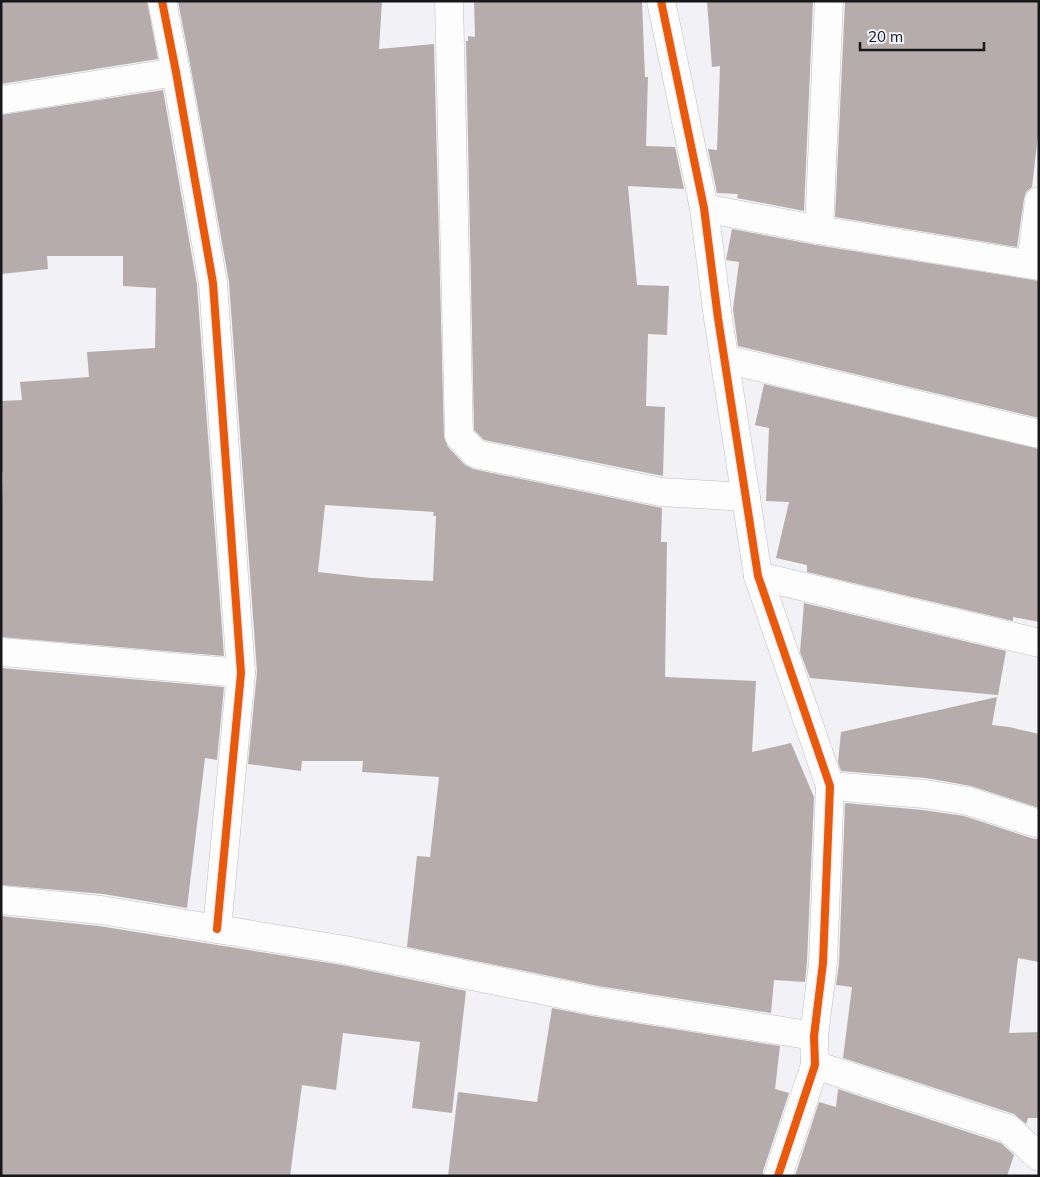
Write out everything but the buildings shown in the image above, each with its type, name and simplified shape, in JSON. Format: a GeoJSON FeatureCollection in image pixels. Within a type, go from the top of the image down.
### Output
{"type":"FeatureCollection","features":[{"type":"Feature","properties":{"kind":"street"},"geometry":{"type":"LineString","coordinates":[[162,1],[213,282],[241,673],[217,929]]}},
{"type":"Feature","properties":{"kind":"street"},"geometry":{"type":"LineString","coordinates":[[449,1],[459,436],[476,454],[661,492],[746,497]]}},
{"type":"Feature","properties":{"kind":"street"},"geometry":{"type":"LineString","coordinates":[[661,1],[704,208],[718,318],[758,576],[830,786],[822,963],[814,1036],[815,1066],[778,1176]]}},
{"type":"Feature","properties":{"kind":"street"},"geometry":{"type":"LineString","coordinates":[[819,230],[829,1]]}},
{"type":"Feature","properties":{"kind":"street"},"geometry":{"type":"LineString","coordinates":[[1,100],[176,72]]}},
{"type":"Feature","properties":{"kind":"street"},"geometry":{"type":"LineString","coordinates":[[704,208],[819,230],[1035,265],[1039,201]]}},
{"type":"Feature","properties":{"kind":"street"},"geometry":{"type":"LineString","coordinates":[[725,359],[1039,434]]}},
{"type":"Feature","properties":{"kind":"street"},"geometry":{"type":"LineString","coordinates":[[758,576],[1039,643]]}},
{"type":"Feature","properties":{"kind":"street"},"geometry":{"type":"LineString","coordinates":[[1,652],[241,673]]}},
{"type":"Feature","properties":{"kind":"street"},"geometry":{"type":"LineString","coordinates":[[830,786],[925,794],[968,801],[1039,824]]}},
{"type":"Feature","properties":{"kind":"street"},"geometry":{"type":"LineString","coordinates":[[1,900],[101,910],[345,950],[596,1001],[814,1036]]}},
{"type":"Feature","properties":{"kind":"street"},"geometry":{"type":"LineString","coordinates":[[815,1066],[1009,1129],[1039,1157]]}},
{"type":"Feature","properties":{"kind":"cycle path"},"geometry":{"type":"LineString","coordinates":[[162,1],[213,283],[241,673],[217,929]]}},
{"type":"Feature","properties":{"kind":"cycle path"},"geometry":{"type":"LineString","coordinates":[[661,1],[704,208],[718,318],[758,576],[830,786],[823,963],[814,1036],[815,1065],[778,1176]]}}]}
